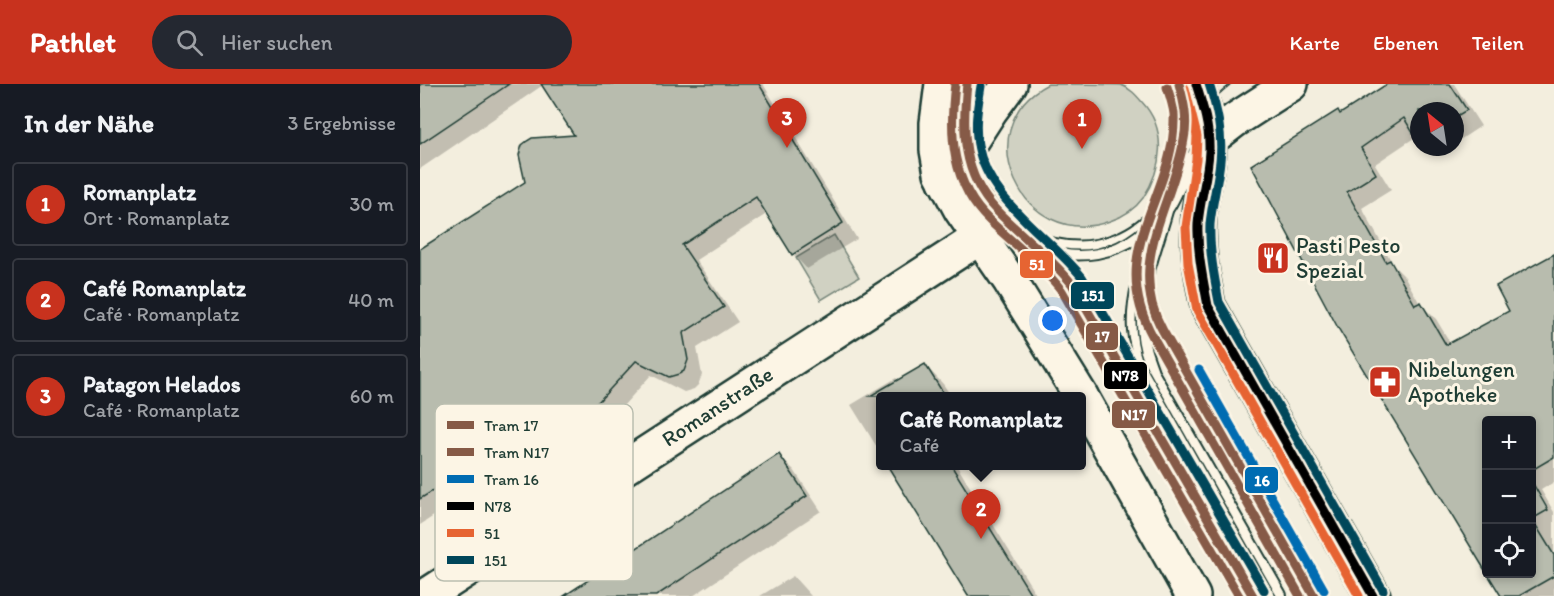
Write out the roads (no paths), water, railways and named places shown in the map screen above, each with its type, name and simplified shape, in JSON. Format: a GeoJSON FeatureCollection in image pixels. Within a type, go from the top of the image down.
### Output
{"type":"FeatureCollection","features":[{"type":"Feature","properties":{"kind":"main road"},"geometry":{"type":"LineString","coordinates":[[942,84],[937,123],[938,162],[945,181],[1078,392]]}},
{"type":"Feature","properties":{"kind":"main road"},"geometry":{"type":"LineString","coordinates":[[945,181],[1010,84]]}},
{"type":"Feature","properties":{"kind":"main road"},"geometry":{"type":"LineString","coordinates":[[1196,84],[1209,140],[1199,216],[1202,281],[1208,306],[1373,596]]}},
{"type":"Feature","properties":{"kind":"main road"},"geometry":{"type":"LineString","coordinates":[[1209,140],[1235,120],[1291,84]]}},
{"type":"Feature","properties":{"kind":"main road","name":"Romanstraße"},"geometry":{"type":"LineString","coordinates":[[633,461],[979,238]]}},
{"type":"Feature","properties":{"kind":"main road"},"geometry":{"type":"LineString","coordinates":[[1086,406],[1193,596]]}},
{"type":"Feature","properties":{"kind":"main road","name":"Romanstraße"},"geometry":{"type":"LineString","coordinates":[[426,596],[449,581]]}},
{"type":"Feature","properties":{"kind":"lane"},"geometry":{"type":"LineString","coordinates":[[969,84],[966,108],[966,148],[972,170],[986,195],[1063,273],[1085,304],[1254,596]]}},
{"type":"Feature","properties":{"kind":"lane"},"geometry":{"type":"LineString","coordinates":[[1209,140],[1178,182],[1164,207],[1138,304],[1139,343],[1150,375],[1277,596]]}},
{"type":"Feature","properties":{"kind":"lane"},"geometry":{"type":"LineString","coordinates":[[979,238],[1000,232],[1055,248],[1074,251],[1100,249],[1136,233],[1164,207]]}},
{"type":"Feature","properties":{"kind":"tram line","name":"N17"},"geometry":{"type":"LineString","coordinates":[[955,84],[953,140],[960,175],[967,191],[990,221],[1036,263],[1062,291],[1239,596]]}},
{"type":"Feature","properties":{"kind":"tram line","name":"17"},"geometry":{"type":"LineString","coordinates":[[967,84],[965,135],[976,182],[996,210],[1072,284],[1253,596]]}},
{"type":"Feature","properties":{"kind":"tram line"},"geometry":{"type":"LineString","coordinates":[[966,95],[969,84]]}},
{"type":"Feature","properties":{"kind":"tram line","name":"17"},"geometry":{"type":"LineString","coordinates":[[1179,84],[1186,125],[1178,164],[1150,258],[1149,282],[1153,306],[1163,331],[1314,596]]}},
{"type":"Feature","properties":{"kind":"tram line"},"geometry":{"type":"LineString","coordinates":[[1184,147],[1203,112],[1231,84]]}},
{"type":"Feature","properties":{"kind":"tram line","name":"N17"},"geometry":{"type":"LineString","coordinates":[[1167,87],[1174,114],[1172,143],[1139,249],[1136,276],[1140,305],[1153,337],[1300,596]]}},
{"type":"Feature","properties":{"kind":"tram line"},"geometry":{"type":"LineString","coordinates":[[1011,223],[1033,237],[1054,246],[1075,250],[1096,249],[1116,242],[1135,231],[1152,215],[1167,194]]}},
{"type":"Feature","properties":{"kind":"tram line"},"geometry":{"type":"LineString","coordinates":[[1151,248],[1137,304],[1137,333],[1143,361],[1276,596]]}},
{"type":"Feature","properties":{"kind":"tram line","name":"16"},"geometry":{"type":"LineString","coordinates":[[1199,370],[1324,590]]}},
{"type":"Feature","properties":{"kind":"place","name":"Patagon Helados"},"geometry":{"type":"Point","coordinates":[787,148]}},
{"type":"Feature","properties":{"kind":"place","name":"Romanplatz"},"geometry":{"type":"Point","coordinates":[1082,149]}},
{"type":"Feature","properties":{"kind":"place","name":"Pasti Pesto Spezial"},"geometry":{"type":"Point","coordinates":[1273,258]}},
{"type":"Feature","properties":{"kind":"place","name":"Nibelungen Apotheke"},"geometry":{"type":"Point","coordinates":[1385,382]}},
{"type":"Feature","properties":{"kind":"place","name":"Café Romanplatz"},"geometry":{"type":"Point","coordinates":[981,539]}}]}
